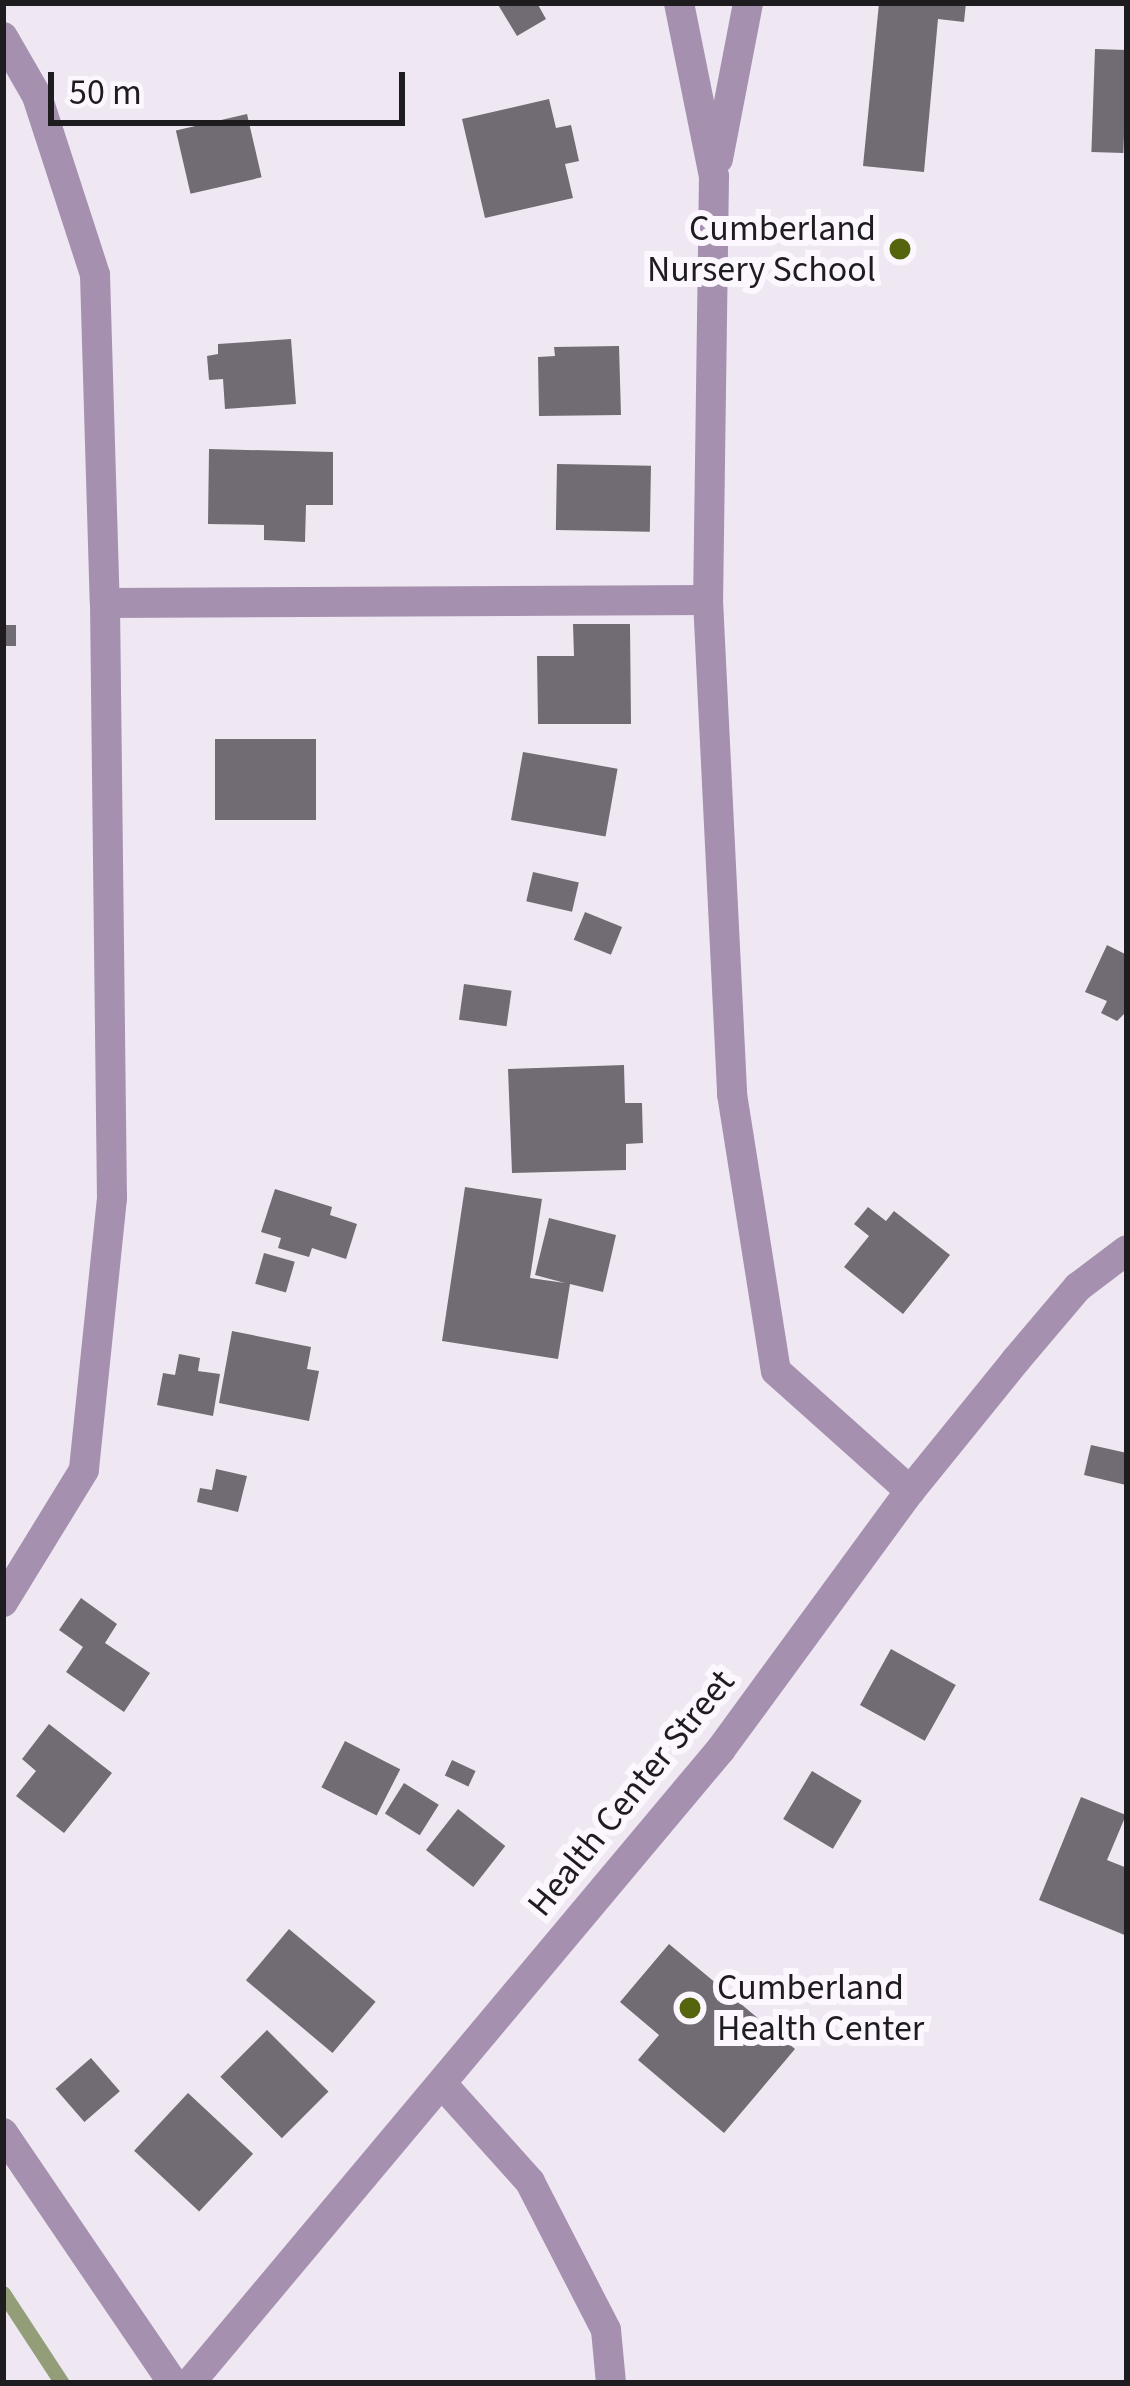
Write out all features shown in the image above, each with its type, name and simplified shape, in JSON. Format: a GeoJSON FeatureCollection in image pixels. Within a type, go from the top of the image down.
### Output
{"type":"FeatureCollection","features":[{"type":"Feature","properties":{"kind":"street"},"geometry":{"type":"LineString","coordinates":[[679,3],[714,176]]}},
{"type":"Feature","properties":{"kind":"street"},"geometry":{"type":"LineString","coordinates":[[748,3],[714,176],[708,600],[732,1094],[776,1371],[910,1491]]}},
{"type":"Feature","properties":{"kind":"street"},"geometry":{"type":"LineString","coordinates":[[3,37],[37,96],[94,275],[105,603],[110,1221],[84,1470],[3,1602]]}},
{"type":"Feature","properties":{"kind":"street"},"geometry":{"type":"LineString","coordinates":[[105,603],[708,600]]}},
{"type":"Feature","properties":{"kind":"street","name":"Health Center Street"},"geometry":{"type":"LineString","coordinates":[[190,2383],[444,2086],[721,1749],[910,1491],[1078,1287],[1127,1250]]}},
{"type":"Feature","properties":{"kind":"street"},"geometry":{"type":"LineString","coordinates":[[444,2086],[530,2182],[605,2330],[611,2383]]}},
{"type":"Feature","properties":{"kind":"street"},"geometry":{"type":"LineString","coordinates":[[3,2133],[173,2383]]}},
{"type":"Feature","properties":{"kind":"building"},"geometry":{"type":"Polygon","coordinates":[[[497,3],[537,3],[546,19],[517,36],[497,3]]]}},
{"type":"Feature","properties":{"kind":"building"},"geometry":{"type":"Polygon","coordinates":[[[879,3],[966,3],[964,22],[938,19],[924,172],[863,166],[879,3]]]}},
{"type":"Feature","properties":{"kind":"building"},"geometry":{"type":"Polygon","coordinates":[[[1095,49],[1127,50],[1123,153],[1091,152],[1095,49]]]}},
{"type":"Feature","properties":{"kind":"building"},"geometry":{"type":"Polygon","coordinates":[[[549,99],[556,128],[571,125],[579,161],[565,164],[573,198],[485,218],[462,119],[549,99]]]}},
{"type":"Feature","properties":{"kind":"building"},"geometry":{"type":"Polygon","coordinates":[[[247,114],[262,177],[190,194],[176,130],[247,114]]]}},
{"type":"Feature","properties":{"kind":"building"},"geometry":{"type":"Polygon","coordinates":[[[291,339],[296,404],[225,409],[223,379],[209,380],[207,356],[218,354],[218,344],[291,339]]]}},
{"type":"Feature","properties":{"kind":"building"},"geometry":{"type":"Polygon","coordinates":[[[619,346],[621,415],[539,416],[538,357],[555,356],[554,347],[619,346]]]}},
{"type":"Feature","properties":{"kind":"building"},"geometry":{"type":"Polygon","coordinates":[[[209,449],[333,452],[333,505],[306,505],[305,542],[264,540],[264,525],[208,524],[209,449]]]}},
{"type":"Feature","properties":{"kind":"building"},"geometry":{"type":"Polygon","coordinates":[[[557,464],[651,466],[650,532],[556,530],[557,464]]]}},
{"type":"Feature","properties":{"kind":"building"},"geometry":{"type":"Polygon","coordinates":[[[573,624],[630,624],[631,724],[538,724],[537,656],[574,656],[573,624]]]}},
{"type":"Feature","properties":{"kind":"building"},"geometry":{"type":"Polygon","coordinates":[[[3,625],[16,625],[16,646],[3,646],[3,625]]]}},
{"type":"Feature","properties":{"kind":"building"},"geometry":{"type":"Polygon","coordinates":[[[215,739],[316,739],[316,820],[215,820],[215,739]]]}},
{"type":"Feature","properties":{"kind":"building"},"geometry":{"type":"Polygon","coordinates":[[[523,752],[618,769],[606,837],[511,820],[523,752]]]}},
{"type":"Feature","properties":{"kind":"building"},"geometry":{"type":"Polygon","coordinates":[[[533,872],[579,883],[572,912],[526,901],[533,872]]]}},
{"type":"Feature","properties":{"kind":"building"},"geometry":{"type":"Polygon","coordinates":[[[585,912],[622,927],[611,955],[574,940],[585,912]]]}},
{"type":"Feature","properties":{"kind":"building"},"geometry":{"type":"Polygon","coordinates":[[[1107,945],[1127,955],[1127,1011],[1117,1021],[1101,1013],[1107,1001],[1085,992],[1107,945]]]}},
{"type":"Feature","properties":{"kind":"building"},"geometry":{"type":"Polygon","coordinates":[[[464,984],[512,991],[507,1026],[459,1020],[464,984]]]}},
{"type":"Feature","properties":{"kind":"building"},"geometry":{"type":"Polygon","coordinates":[[[624,1065],[625,1103],[642,1103],[643,1143],[626,1144],[626,1170],[512,1173],[508,1069],[624,1065]]]}},
{"type":"Feature","properties":{"kind":"building"},"geometry":{"type":"Polygon","coordinates":[[[465,1187],[542,1199],[530,1278],[565,1283],[535,1275],[549,1218],[616,1235],[603,1292],[570,1284],[558,1359],[442,1341],[465,1187]]]}},
{"type":"Feature","properties":{"kind":"building"},"geometry":{"type":"Polygon","coordinates":[[[275,1189],[332,1207],[330,1215],[357,1224],[346,1259],[312,1248],[309,1257],[278,1248],[281,1238],[261,1232],[275,1189]]]}},
{"type":"Feature","properties":{"kind":"building"},"geometry":{"type":"Polygon","coordinates":[[[868,1207],[886,1221],[894,1211],[950,1255],[903,1314],[844,1267],[869,1236],[854,1224],[868,1207]]]}},
{"type":"Feature","properties":{"kind":"building"},"geometry":{"type":"Polygon","coordinates":[[[264,1253],[295,1262],[286,1293],[255,1284],[264,1253]]]}},
{"type":"Feature","properties":{"kind":"building"},"geometry":{"type":"Polygon","coordinates":[[[232,1331],[311,1347],[307,1369],[319,1371],[309,1421],[219,1403],[232,1331]]]}},
{"type":"Feature","properties":{"kind":"building"},"geometry":{"type":"Polygon","coordinates":[[[179,1354],[200,1358],[198,1371],[220,1374],[213,1416],[157,1405],[163,1373],[175,1375],[179,1354]]]}},
{"type":"Feature","properties":{"kind":"building"},"geometry":{"type":"Polygon","coordinates":[[[1091,1445],[1127,1453],[1126,1485],[1084,1475],[1091,1445]]]}},
{"type":"Feature","properties":{"kind":"building"},"geometry":{"type":"Polygon","coordinates":[[[216,1469],[247,1476],[238,1512],[197,1502],[200,1488],[212,1490],[216,1469]]]}},
{"type":"Feature","properties":{"kind":"building"},"geometry":{"type":"Polygon","coordinates":[[[81,1598],[117,1624],[105,1643],[150,1673],[124,1712],[66,1672],[83,1647],[59,1630],[81,1598]]]}},
{"type":"Feature","properties":{"kind":"building"},"geometry":{"type":"Polygon","coordinates":[[[891,1649],[956,1685],[925,1741],[860,1705],[891,1649]]]}},
{"type":"Feature","properties":{"kind":"building"},"geometry":{"type":"Polygon","coordinates":[[[49,1724],[112,1773],[64,1833],[16,1796],[36,1771],[22,1759],[49,1724]]]}},
{"type":"Feature","properties":{"kind":"building"},"geometry":{"type":"Polygon","coordinates":[[[345,1741],[400,1769],[377,1815],[321,1787],[345,1741]]]}},
{"type":"Feature","properties":{"kind":"building"},"geometry":{"type":"Polygon","coordinates":[[[452,1760],[476,1771],[468,1786],[445,1775],[452,1760]]]}},
{"type":"Feature","properties":{"kind":"building"},"geometry":{"type":"Polygon","coordinates":[[[812,1771],[862,1801],[833,1849],[783,1819],[812,1771]]]}},
{"type":"Feature","properties":{"kind":"building"},"geometry":{"type":"Polygon","coordinates":[[[404,1783],[439,1805],[420,1835],[385,1814],[404,1783]]]}},
{"type":"Feature","properties":{"kind":"building"},"geometry":{"type":"Polygon","coordinates":[[[1081,1797],[1126,1815],[1107,1860],[1127,1868],[1127,1936],[1039,1900],[1081,1797]]]}},
{"type":"Feature","properties":{"kind":"building"},"geometry":{"type":"Polygon","coordinates":[[[458,1809],[505,1846],[473,1887],[426,1850],[458,1809]]]}},
{"type":"Feature","properties":{"kind":"building"},"geometry":{"type":"Polygon","coordinates":[[[289,1929],[376,2002],[332,2053],[246,1980],[289,1929]]]}},
{"type":"Feature","properties":{"kind":"building"},"geometry":{"type":"Polygon","coordinates":[[[669,1944],[795,2049],[724,2133],[638,2060],[659,2035],[620,2002],[669,1944]]]}},
{"type":"Feature","properties":{"kind":"building"},"geometry":{"type":"Polygon","coordinates":[[[267,2030],[329,2092],[282,2138],[220,2077],[267,2030]]]}},
{"type":"Feature","properties":{"kind":"building"},"geometry":{"type":"Polygon","coordinates":[[[91,2058],[120,2091],[84,2122],[56,2089],[91,2058]]]}},
{"type":"Feature","properties":{"kind":"building"},"geometry":{"type":"Polygon","coordinates":[[[188,2093],[253,2154],[199,2211],[134,2151],[188,2093]]]}},
{"type":"Feature","properties":{"kind":"waterway"},"geometry":{"type":"LineString","coordinates":[[3,2293],[62,2383]]}},
{"type":"Feature","properties":{"kind":"place","name":"Cumberland Nursery School"},"geometry":{"type":"Point","coordinates":[900,249]}},
{"type":"Feature","properties":{"kind":"place","name":"Cumberland Health Center"},"geometry":{"type":"Point","coordinates":[690,2008]}}]}
